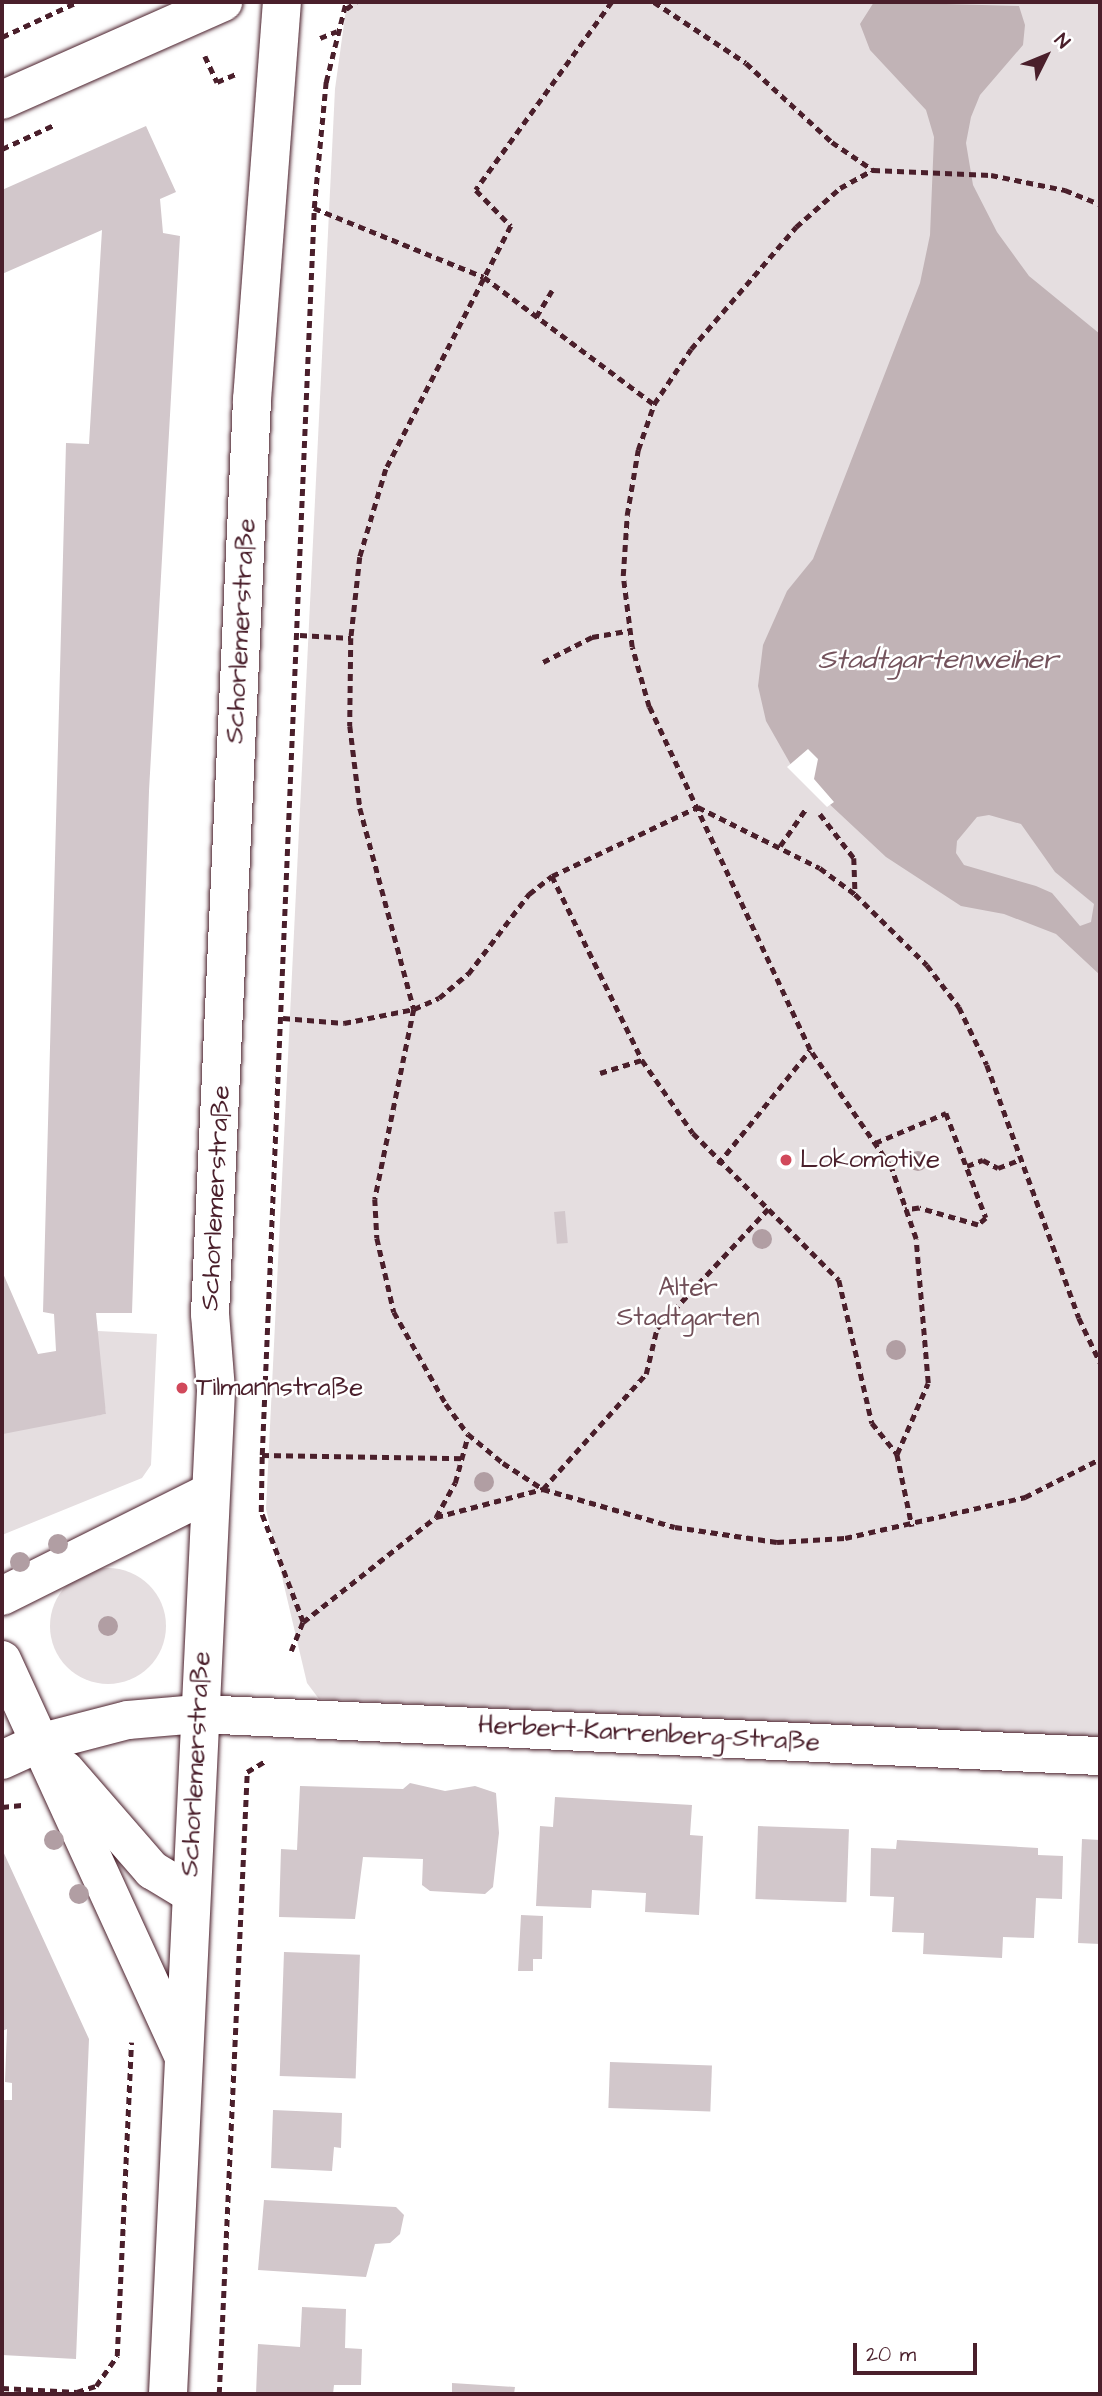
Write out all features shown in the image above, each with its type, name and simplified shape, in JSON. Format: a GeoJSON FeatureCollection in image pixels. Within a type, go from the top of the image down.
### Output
{"type":"FeatureCollection","features":[{"type":"Feature","properties":{"kind":"main road"},"geometry":{"type":"LineString","coordinates":[[2,100],[223,2]]}},
{"type":"Feature","properties":{"kind":"main road","name":"Schorlemerstraße"},"geometry":{"type":"LineString","coordinates":[[167,2394],[198,1714],[216,1390],[210,1314],[251,413],[282,2]]}},
{"type":"Feature","properties":{"kind":"main road"},"geometry":{"type":"LineString","coordinates":[[2,1596],[211,1492]]}},
{"type":"Feature","properties":{"kind":"main road"},"geometry":{"type":"LineString","coordinates":[[2,1660],[182,2054]]}},
{"type":"Feature","properties":{"kind":"main road","name":"Herbert-Karrenberg-Straße"},"geometry":{"type":"LineString","coordinates":[[39,1744],[128,1720],[198,1714],[1100,1756]]}},
{"type":"Feature","properties":{"kind":"main road"},"geometry":{"type":"LineString","coordinates":[[2,1760],[39,1744]]}},
{"type":"Feature","properties":{"kind":"main road"},"geometry":{"type":"LineString","coordinates":[[39,1744],[152,1870],[190,1893]]}},
{"type":"Feature","properties":{"kind":"path"},"geometry":{"type":"LineString","coordinates":[[2,37],[77,2]]}},
{"type":"Feature","properties":{"kind":"path"},"geometry":{"type":"LineString","coordinates":[[303,1622],[261,1512],[262,1455],[300,635],[314,208],[326,82],[346,2]]}},
{"type":"Feature","properties":{"kind":"path"},"geometry":{"type":"LineString","coordinates":[[345,9],[356,2]]}},
{"type":"Feature","properties":{"kind":"path"},"geometry":{"type":"LineString","coordinates":[[612,2],[476,190],[511,226],[386,469],[360,557],[351,638],[350,726],[360,808],[414,1009],[381,1162],[377,1238],[406,1340],[468,1434],[543,1489],[675,1527],[764,1541],[811,1542],[912,1526],[1025,1497],[1100,1459]]}},
{"type":"Feature","properties":{"kind":"path"},"geometry":{"type":"LineString","coordinates":[[654,2],[746,63],[832,142],[873,170]]}},
{"type":"Feature","properties":{"kind":"path"},"geometry":{"type":"LineString","coordinates":[[196,60],[208,54],[217,82]]}},
{"type":"Feature","properties":{"kind":"path"},"geometry":{"type":"LineString","coordinates":[[2,149],[62,121]]}},
{"type":"Feature","properties":{"kind":"path"},"geometry":{"type":"LineString","coordinates":[[897,1454],[928,1383],[916,1239],[891,1167],[810,1050],[649,707],[630,630],[623,576],[626,514],[638,450],[654,404],[691,349],[796,227],[840,188],[873,170],[990,175],[1065,190],[1100,204]]}},
{"type":"Feature","properties":{"kind":"path"},"geometry":{"type":"LineString","coordinates":[[314,208],[484,278],[654,404]]}},
{"type":"Feature","properties":{"kind":"path"},"geometry":{"type":"LineString","coordinates":[[536,317],[552,290]]}},
{"type":"Feature","properties":{"kind":"path"},"geometry":{"type":"LineString","coordinates":[[543,662],[576,643],[630,630]]}},
{"type":"Feature","properties":{"kind":"path"},"geometry":{"type":"LineString","coordinates":[[300,635],[351,638]]}},
{"type":"Feature","properties":{"kind":"path"},"geometry":{"type":"LineString","coordinates":[[283,1018],[344,1023],[414,1009],[455,988],[511,913],[552,876],[697,807]]}},
{"type":"Feature","properties":{"kind":"path"},"geometry":{"type":"LineString","coordinates":[[697,807],[780,846],[855,894],[927,965],[959,1007],[987,1065],[1100,1362]]}},
{"type":"Feature","properties":{"kind":"path"},"geometry":{"type":"LineString","coordinates":[[780,846],[805,810]]}},
{"type":"Feature","properties":{"kind":"path"},"geometry":{"type":"LineString","coordinates":[[820,814],[854,858],[855,894]]}},
{"type":"Feature","properties":{"kind":"path"},"geometry":{"type":"LineString","coordinates":[[552,876],[642,1060],[718,1164],[768,1209],[839,1280],[872,1423],[897,1454],[912,1526]]}},
{"type":"Feature","properties":{"kind":"path"},"geometry":{"type":"LineString","coordinates":[[718,1164],[810,1050]]}},
{"type":"Feature","properties":{"kind":"path"},"geometry":{"type":"LineString","coordinates":[[600,1073],[642,1060]]}},
{"type":"Feature","properties":{"kind":"path"},"geometry":{"type":"LineString","coordinates":[[875,1143],[946,1113],[985,1214],[983,1223],[905,1210]]}},
{"type":"Feature","properties":{"kind":"path"},"geometry":{"type":"LineString","coordinates":[[967,1166],[983,1160],[999,1168],[1021,1159]]}},
{"type":"Feature","properties":{"kind":"path"},"geometry":{"type":"LineString","coordinates":[[290,1651],[303,1622],[436,1517],[543,1489],[646,1374],[657,1328],[768,1209]]}},
{"type":"Feature","properties":{"kind":"path"},"geometry":{"type":"LineString","coordinates":[[436,1517],[464,1458],[468,1434]]}},
{"type":"Feature","properties":{"kind":"path"},"geometry":{"type":"LineString","coordinates":[[262,1455],[464,1458]]}},
{"type":"Feature","properties":{"kind":"path"},"geometry":{"type":"LineString","coordinates":[[219,2394],[247,1772]]}},
{"type":"Feature","properties":{"kind":"path"},"geometry":{"type":"LineString","coordinates":[[2,1807],[13,1802],[29,1806]]}},
{"type":"Feature","properties":{"kind":"path"},"geometry":{"type":"LineString","coordinates":[[2,2388],[77,2392],[96,2386],[117,2356],[131,2035]]}},
{"type":"Feature","properties":{"kind":"green space","name":"Alter Stadtgarten"},"geometry":{"type":"Polygon","coordinates":[[[347,2],[1100,2],[1100,1739],[319,1699],[307,1683],[266,1509],[335,89],[347,2]]]}},
{"type":"Feature","properties":{"kind":"green space"},"geometry":{"type":"Polygon","coordinates":[[[98,1331],[157,1334],[151,1465],[142,1478],[2,1535],[2,1431],[106,1414],[95,1343],[98,1331]]]}},
{"type":"Feature","properties":{"kind":"green space"},"geometry":{"type":"Polygon","coordinates":[[[108,1568],[130,1572],[149,1585],[162,1604],[166,1626],[162,1648],[149,1667],[130,1680],[108,1684],[86,1680],[67,1667],[54,1648],[50,1626],[54,1604],[67,1585],[86,1572],[108,1568]]]}},
{"type":"Feature","properties":{"kind":"water","name":"Stadtgartenweiher"},"geometry":{"type":"Polygon","coordinates":[[[874,2],[1019,6],[1025,25],[1023,45],[980,95],[971,117],[966,143],[973,185],[997,232],[1029,276],[1100,334],[1100,975],[1056,934],[1004,914],[961,906],[886,857],[795,772],[766,721],[758,686],[763,645],[787,591],[813,559],[920,283],[930,235],[934,137],[926,110],[870,50],[860,24],[874,2]],[[989,815],[977,817],[957,841],[956,853],[964,865],[1052,893],[1080,926],[1091,922],[1094,904],[1055,872],[1021,824],[989,815]]]}},
{"type":"Feature","properties":{"kind":"pier"},"geometry":{"type":"Polygon","coordinates":[[[808,749],[818,759],[814,779],[834,802],[827,807],[787,767],[808,749]]]}},
{"type":"Feature","properties":{"kind":"building"},"geometry":{"type":"Polygon","coordinates":[[[146,126],[176,192],[160,199],[163,233],[180,236],[149,791],[132,1313],[96,1313],[106,1414],[3,1434],[2,1271],[38,1354],[56,1351],[54,1314],[43,1312],[66,443],[89,444],[102,230],[2,274],[2,190],[146,126]]]}},
{"type":"Feature","properties":{"kind":"building"},"geometry":{"type":"Polygon","coordinates":[[[565,1211],[568,1243],[557,1244],[554,1212],[565,1211]]]}},
{"type":"Feature","properties":{"kind":"building"},"geometry":{"type":"Polygon","coordinates":[[[410,1783],[445,1791],[475,1786],[496,1793],[499,1833],[493,1887],[485,1894],[430,1891],[422,1885],[423,1859],[363,1857],[355,1919],[279,1917],[281,1849],[297,1850],[300,1786],[403,1789],[410,1783]]]}},
{"type":"Feature","properties":{"kind":"building"},"geometry":{"type":"Polygon","coordinates":[[[555,1797],[692,1805],[690,1835],[703,1836],[699,1915],[645,1912],[646,1893],[592,1890],[591,1908],[536,1906],[540,1826],[553,1827],[555,1797]]]}},
{"type":"Feature","properties":{"kind":"building"},"geometry":{"type":"Polygon","coordinates":[[[758,1826],[849,1829],[846,1902],[755,1899],[758,1826]]]}},
{"type":"Feature","properties":{"kind":"building"},"geometry":{"type":"Polygon","coordinates":[[[1082,1839],[1100,1840],[1100,1944],[1078,1943],[1082,1839]]]}},
{"type":"Feature","properties":{"kind":"building"},"geometry":{"type":"Polygon","coordinates":[[[897,1840],[1038,1848],[1038,1855],[1063,1856],[1062,1899],[1036,1898],[1034,1938],[1003,1937],[1002,1958],[923,1954],[924,1933],[892,1932],[894,1897],[870,1896],[871,1848],[896,1849],[897,1840]]]}},
{"type":"Feature","properties":{"kind":"building"},"geometry":{"type":"Polygon","coordinates":[[[2,1849],[89,2039],[76,2359],[2,2355],[4,2100],[12,2100],[12,2083],[5,2082],[7,2029],[2,2031],[2,1849]]]}},
{"type":"Feature","properties":{"kind":"building"},"geometry":{"type":"Polygon","coordinates":[[[521,1915],[543,1916],[542,1959],[533,1959],[533,1971],[518,1971],[521,1915]]]}},
{"type":"Feature","properties":{"kind":"building"},"geometry":{"type":"Polygon","coordinates":[[[284,1952],[360,1955],[356,2079],[280,2076],[284,1952]]]}},
{"type":"Feature","properties":{"kind":"building"},"geometry":{"type":"Polygon","coordinates":[[[610,2062],[712,2066],[710,2112],[608,2108],[610,2062]]]}},
{"type":"Feature","properties":{"kind":"building"},"geometry":{"type":"Polygon","coordinates":[[[273,2110],[342,2113],[341,2148],[334,2147],[332,2171],[271,2168],[273,2110]]]}},
{"type":"Feature","properties":{"kind":"building"},"geometry":{"type":"Polygon","coordinates":[[[264,2200],[396,2207],[404,2215],[400,2234],[390,2243],[375,2244],[366,2277],[258,2270],[264,2200]]]}},
{"type":"Feature","properties":{"kind":"building"},"geometry":{"type":"Polygon","coordinates":[[[302,2307],[346,2309],[345,2348],[362,2349],[361,2385],[334,2385],[333,2394],[256,2394],[258,2344],[300,2347],[302,2307]]]}},
{"type":"Feature","properties":{"kind":"building"},"geometry":{"type":"Polygon","coordinates":[[[452,2383],[515,2387],[514,2394],[452,2394],[452,2383]]]}},
{"type":"Feature","properties":{"kind":"place","name":"Lokomotive"},"geometry":{"type":"Point","coordinates":[786,1160]}},
{"type":"Feature","properties":{"kind":"place","name":"Tilmannstraße"},"geometry":{"type":"Point","coordinates":[182,1388]}}]}
